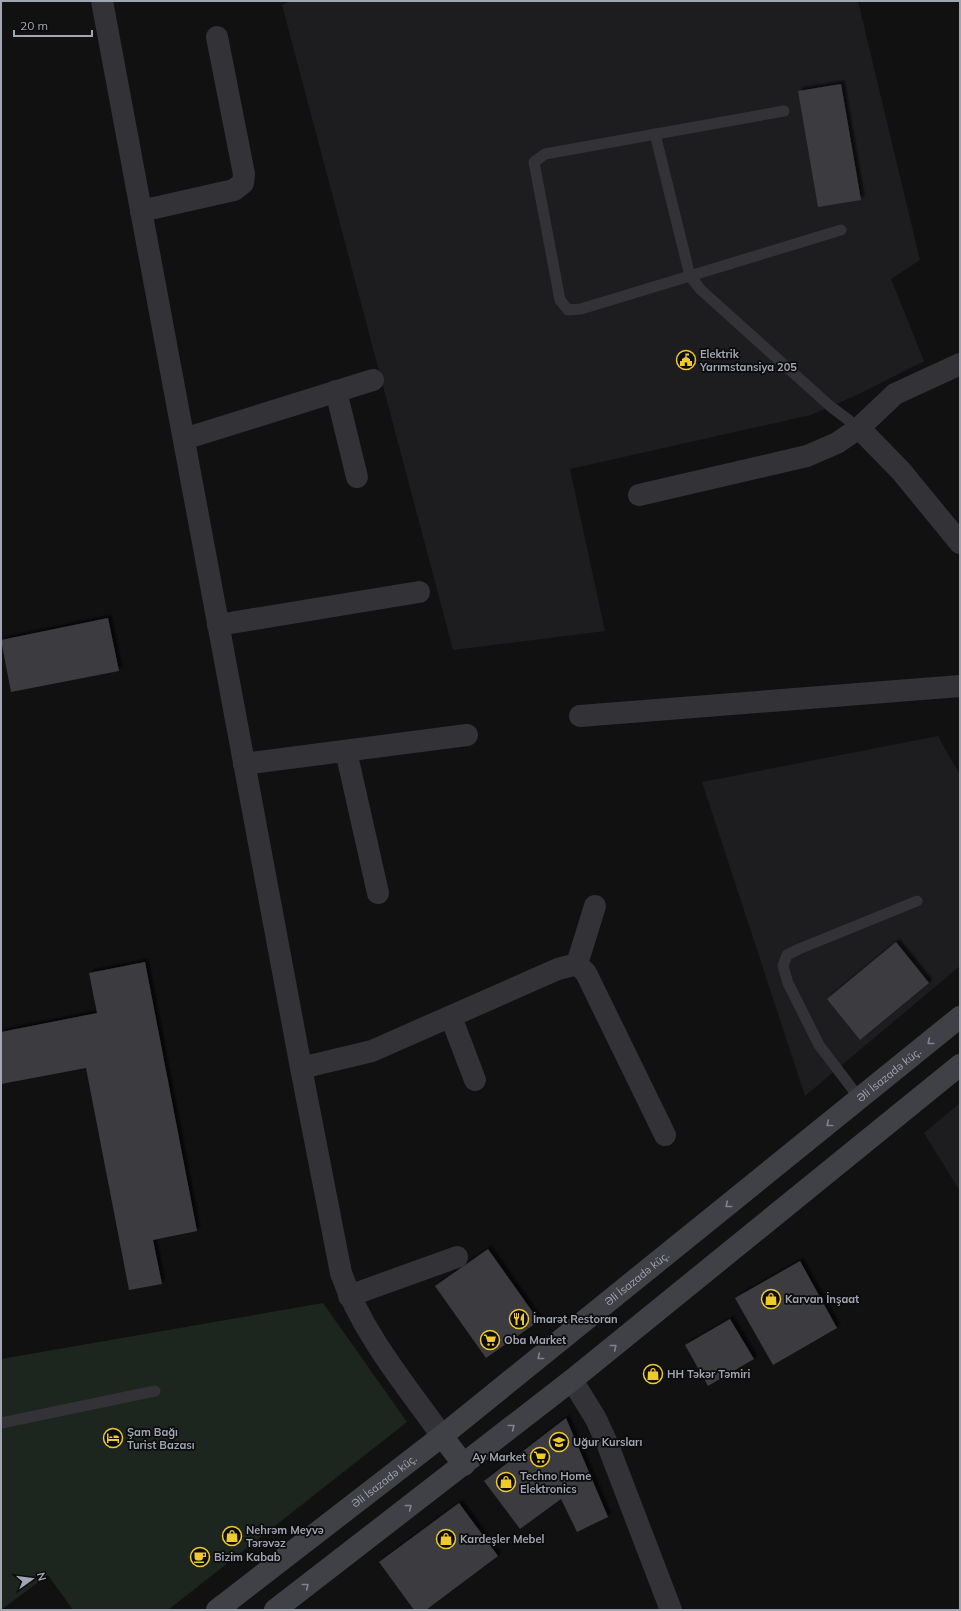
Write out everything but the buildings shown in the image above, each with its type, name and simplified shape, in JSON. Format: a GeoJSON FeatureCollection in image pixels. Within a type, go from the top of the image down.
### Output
{"type":"FeatureCollection","features":[{"type":"Feature","properties":{"kind":"main road","name":"Əli İsazadə küç."},"geometry":{"type":"LineString","coordinates":[[217,1610],[442,1436],[960,1017]]}},
{"type":"Feature","properties":{"kind":"main road"},"geometry":{"type":"LineString","coordinates":[[275,1610],[572,1380],[960,1065]]}},
{"type":"Feature","properties":{"kind":"main road"},"geometry":{"type":"LineString","coordinates":[[442,1436],[464,1465]]}},
{"type":"Feature","properties":{"kind":"street"},"geometry":{"type":"LineString","coordinates":[[102,1],[300,1068],[341,1273],[349,1296],[364,1324],[442,1436]]}},
{"type":"Feature","properties":{"kind":"street"},"geometry":{"type":"LineString","coordinates":[[141,211],[234,190],[243,183],[244,174],[217,37]]}},
{"type":"Feature","properties":{"kind":"street"},"geometry":{"type":"LineString","coordinates":[[639,495],[807,456],[838,444],[859,428],[895,394],[960,364]]}},
{"type":"Feature","properties":{"kind":"street"},"geometry":{"type":"LineString","coordinates":[[184,439],[373,380]]}},
{"type":"Feature","properties":{"kind":"street"},"geometry":{"type":"LineString","coordinates":[[336,391],[357,477]]}},
{"type":"Feature","properties":{"kind":"street"},"geometry":{"type":"LineString","coordinates":[[859,428],[901,471],[960,542]]}},
{"type":"Feature","properties":{"kind":"street"},"geometry":{"type":"LineString","coordinates":[[218,625],[419,592]]}},
{"type":"Feature","properties":{"kind":"street"},"geometry":{"type":"LineString","coordinates":[[580,716],[960,686]]}},
{"type":"Feature","properties":{"kind":"street"},"geometry":{"type":"LineString","coordinates":[[244,764],[467,735]]}},
{"type":"Feature","properties":{"kind":"street"},"geometry":{"type":"LineString","coordinates":[[346,751],[378,893]]}},
{"type":"Feature","properties":{"kind":"street"},"geometry":{"type":"LineString","coordinates":[[577,964],[596,906]]}},
{"type":"Feature","properties":{"kind":"street"},"geometry":{"type":"LineString","coordinates":[[300,1068],[372,1050],[451,1017],[558,969],[577,964]]}},
{"type":"Feature","properties":{"kind":"street"},"geometry":{"type":"LineString","coordinates":[[577,964],[586,973],[665,1135]]}},
{"type":"Feature","properties":{"kind":"street"},"geometry":{"type":"LineString","coordinates":[[451,1017],[475,1080]]}},
{"type":"Feature","properties":{"kind":"street"},"geometry":{"type":"LineString","coordinates":[[349,1296],[458,1257]]}},
{"type":"Feature","properties":{"kind":"street"},"geometry":{"type":"LineString","coordinates":[[572,1380],[596,1419],[607,1443],[671,1610]]}},
{"type":"Feature","properties":{"kind":"lane"},"geometry":{"type":"LineString","coordinates":[[784,111],[545,154],[534,162],[560,300],[568,310],[581,309],[841,230]]}},
{"type":"Feature","properties":{"kind":"lane"},"geometry":{"type":"LineString","coordinates":[[655,134],[690,276],[701,290],[830,406],[859,428]]}},
{"type":"Feature","properties":{"kind":"lane"},"geometry":{"type":"LineString","coordinates":[[860,1099],[819,1045],[788,983],[783,966],[787,955],[799,949],[917,901]]}},
{"type":"Feature","properties":{"kind":"lane"},"geometry":{"type":"LineString","coordinates":[[1,1423],[155,1391]]}},
{"type":"Feature","properties":{"kind":"shaded area","name":"Elektrik Yarımstansiya 205"},"geometry":{"type":"Polygon","coordinates":[[[291,1],[858,1],[920,260],[891,279],[924,361],[857,395],[811,415],[570,469],[605,631],[453,650],[282,5],[291,1]]]}},
{"type":"Feature","properties":{"kind":"shaded area"},"geometry":{"type":"Polygon","coordinates":[[[938,736],[960,775],[960,966],[805,1096],[702,782],[938,736]]]}},
{"type":"Feature","properties":{"kind":"shaded area"},"geometry":{"type":"Polygon","coordinates":[[[960,1103],[960,1191],[924,1133],[960,1103]]]}},
{"type":"Feature","properties":{"kind":"shaded area"},"geometry":{"type":"Polygon","coordinates":[[[323,1303],[407,1422],[168,1610],[73,1610],[48,1575],[1,1610],[1,1359],[323,1303]]]}},
{"type":"Feature","properties":{"kind":"place","name":"Elektrik Yarımstansiya 205"},"geometry":{"type":"Point","coordinates":[686,360]}},
{"type":"Feature","properties":{"kind":"place","name":"Karvan İnşaat"},"geometry":{"type":"Point","coordinates":[771,1299]}},
{"type":"Feature","properties":{"kind":"place","name":"İmarət Restoran"},"geometry":{"type":"Point","coordinates":[519,1319]}},
{"type":"Feature","properties":{"kind":"place","name":"Oba Market"},"geometry":{"type":"Point","coordinates":[490,1340]}},
{"type":"Feature","properties":{"kind":"place","name":"HH Təkər Təmiri"},"geometry":{"type":"Point","coordinates":[653,1374]}},
{"type":"Feature","properties":{"kind":"place","name":"Şam Bağı Turist Bazası"},"geometry":{"type":"Point","coordinates":[113,1438]}},
{"type":"Feature","properties":{"kind":"place","name":"Uğur Kursları"},"geometry":{"type":"Point","coordinates":[559,1442]}},
{"type":"Feature","properties":{"kind":"place","name":"Ay Market"},"geometry":{"type":"Point","coordinates":[540,1457]}},
{"type":"Feature","properties":{"kind":"place","name":"Techno Home Elektronics"},"geometry":{"type":"Point","coordinates":[506,1482]}},
{"type":"Feature","properties":{"kind":"place","name":"Nehrəm Meyvə Tərəvəz"},"geometry":{"type":"Point","coordinates":[232,1536]}},
{"type":"Feature","properties":{"kind":"place","name":"Kardeşler Mebel"},"geometry":{"type":"Point","coordinates":[446,1539]}},
{"type":"Feature","properties":{"kind":"place","name":"Bizim Kabab"},"geometry":{"type":"Point","coordinates":[200,1557]}}]}
